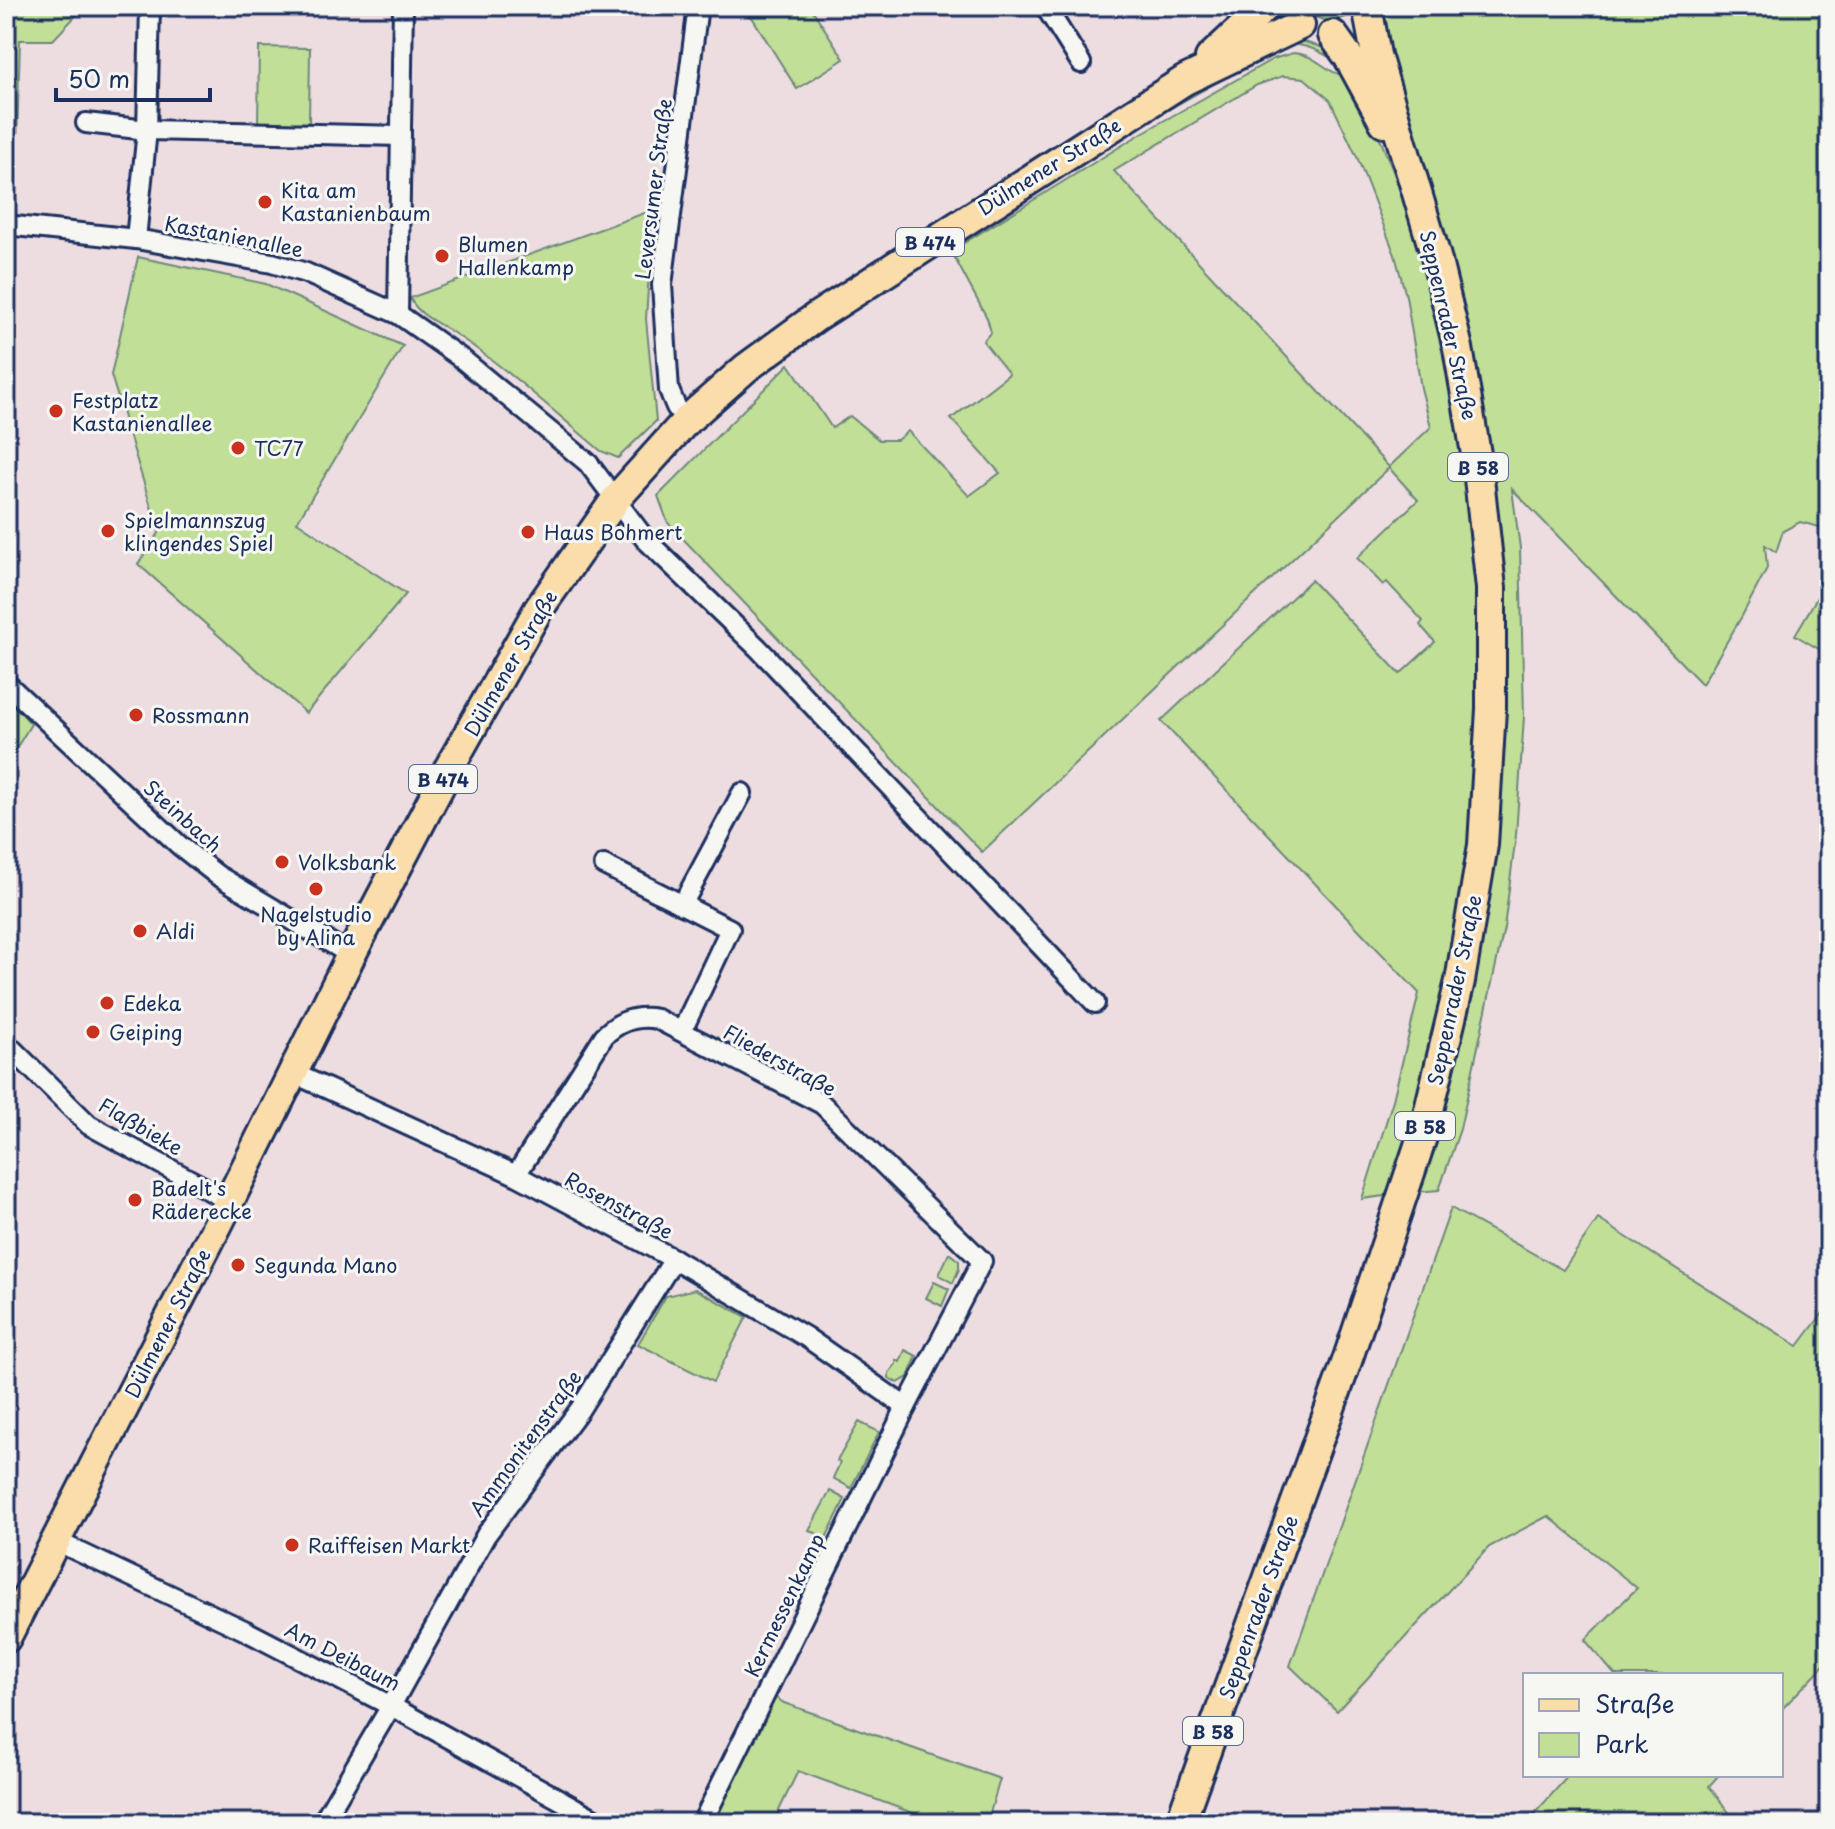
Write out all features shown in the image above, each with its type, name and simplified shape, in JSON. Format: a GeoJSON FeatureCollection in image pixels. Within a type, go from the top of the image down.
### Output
{"type":"FeatureCollection","features":[{"type":"Feature","properties":{"kind":"main road","name":"Dülmener Straße"},"geometry":{"type":"LineString","coordinates":[[1185,80],[1266,6]]}},
{"type":"Feature","properties":{"kind":"main road"},"geometry":{"type":"LineString","coordinates":[[1292,15],[1321,34],[1333,35],[1358,26],[1372,11]]}},
{"type":"Feature","properties":{"kind":"main road","name":"Seppenrader Straße"},"geometry":{"type":"LineString","coordinates":[[1180,1823],[1347,1361],[1424,1131],[1460,981],[1483,845],[1491,709],[1491,588],[1482,503],[1458,348],[1411,171],[1376,55],[1372,11]]}},
{"type":"Feature","properties":{"kind":"main road","name":"Dülmener Straße"},"geometry":{"type":"LineString","coordinates":[[6,1638],[15,1604],[56,1541],[351,955],[505,664],[538,610],[616,499],[686,421],[746,368],[816,317],[1185,80],[1292,15]]}},
{"type":"Feature","properties":{"kind":"main road","name":"Seppenrader Straße"},"geometry":{"type":"LineString","coordinates":[[1333,35],[1353,65],[1411,171]]}},
{"type":"Feature","properties":{"kind":"street"},"geometry":{"type":"LineString","coordinates":[[136,239],[147,130],[150,6]]}},
{"type":"Feature","properties":{"kind":"street"},"geometry":{"type":"LineString","coordinates":[[398,314],[403,6]]}},
{"type":"Feature","properties":{"kind":"street","name":"Leversumer Straße"},"geometry":{"type":"LineString","coordinates":[[686,421],[669,390],[662,285],[698,6]]}},
{"type":"Feature","properties":{"kind":"street"},"geometry":{"type":"LineString","coordinates":[[1045,6],[1081,63]]}},
{"type":"Feature","properties":{"kind":"street"},"geometry":{"type":"LineString","coordinates":[[86,123],[147,130],[401,136]]}},
{"type":"Feature","properties":{"kind":"street","name":"Kastanienallee"},"geometry":{"type":"LineString","coordinates":[[6,225],[136,239],[272,263],[306,273],[398,314],[462,359],[588,463],[645,539],[758,648],[1095,1003]]}},
{"type":"Feature","properties":{"kind":"street","name":"Steinbach"},"geometry":{"type":"LineString","coordinates":[[6,683],[217,875],[351,955]]}},
{"type":"Feature","properties":{"kind":"street"},"geometry":{"type":"LineString","coordinates":[[682,905],[742,793]]}},
{"type":"Feature","properties":{"kind":"street"},"geometry":{"type":"LineString","coordinates":[[604,865],[730,929],[682,1031]]}},
{"type":"Feature","properties":{"kind":"street","name":"Fliederstraße"},"geometry":{"type":"LineString","coordinates":[[516,1175],[604,1036],[613,1026],[633,1018],[645,1016],[657,1019],[822,1104],[982,1261],[906,1407]]}},
{"type":"Feature","properties":{"kind":"street","name":"Flaßbieke"},"geometry":{"type":"LineString","coordinates":[[6,1043],[89,1125],[229,1201]]}},
{"type":"Feature","properties":{"kind":"street","name":"Rosenstraße"},"geometry":{"type":"LineString","coordinates":[[293,1073],[516,1175],[674,1259],[806,1337],[906,1407]]}},
{"type":"Feature","properties":{"kind":"street","name":"Ammonitenstraße"},"geometry":{"type":"LineString","coordinates":[[322,1823],[486,1535],[580,1409],[674,1259]]}},
{"type":"Feature","properties":{"kind":"street","name":"Kermessenkamp"},"geometry":{"type":"LineString","coordinates":[[702,1823],[906,1407]]}},
{"type":"Feature","properties":{"kind":"street","name":"Am Deibaum"},"geometry":{"type":"LineString","coordinates":[[56,1541],[244,1630],[391,1706],[602,1823]]}},
{"type":"Feature","properties":{"kind":"green space"},"geometry":{"type":"Polygon","coordinates":[[[6,6],[85,6],[53,40],[20,40],[15,205],[6,204],[6,6]]]}},
{"type":"Feature","properties":{"kind":"green space"},"geometry":{"type":"Polygon","coordinates":[[[745,6],[810,6],[844,59],[797,89],[745,6]]]}},
{"type":"Feature","properties":{"kind":"green space"},"geometry":{"type":"Polygon","coordinates":[[[1301,6],[1360,6],[1346,17],[1330,20],[1315,17],[1301,6]]]}},
{"type":"Feature","properties":{"kind":"green space"},"geometry":{"type":"Polygon","coordinates":[[[1387,6],[1829,6],[1829,512],[1820,527],[1800,522],[1783,531],[1776,552],[1765,545],[1767,568],[1702,684],[1512,489],[1520,548],[1524,717],[1516,835],[1504,928],[1460,1129],[1439,1190],[1417,1192],[1504,636],[1380,27],[1387,6]]]}},
{"type":"Feature","properties":{"kind":"green space"},"geometry":{"type":"Polygon","coordinates":[[[1295,39],[1327,49],[1338,63],[1313,49],[1285,44],[1139,126],[1138,122],[1263,50],[1295,39]]]}},
{"type":"Feature","properties":{"kind":"green space"},"geometry":{"type":"Polygon","coordinates":[[[259,47],[310,48],[309,125],[258,124],[259,47]]]}},
{"type":"Feature","properties":{"kind":"green space"},"geometry":{"type":"Polygon","coordinates":[[[1301,54],[1344,75],[1368,109],[1405,201],[1421,252],[1453,386],[1466,472],[1478,598],[1479,673],[1470,835],[1449,973],[1418,1104],[1391,1195],[1362,1199],[1393,1100],[1419,993],[1161,721],[1311,580],[1400,674],[1435,642],[1420,625],[1423,621],[1387,582],[1383,585],[1357,558],[1418,500],[1389,468],[982,852],[668,523],[658,496],[789,364],[832,428],[850,416],[879,440],[897,440],[908,431],[969,496],[1000,473],[951,419],[1009,374],[983,341],[991,332],[987,318],[951,251],[1142,133],[1273,59],[1301,54]],[[1283,76],[1257,85],[1114,171],[1389,467],[1431,427],[1421,388],[1406,296],[1395,255],[1357,157],[1330,100],[1304,78],[1283,76]]]}},
{"type":"Feature","properties":{"kind":"green space"},"geometry":{"type":"Polygon","coordinates":[[[653,210],[646,319],[656,421],[618,458],[601,451],[491,359],[423,314],[410,298],[653,210]]]}},
{"type":"Feature","properties":{"kind":"green space","name":"TC77"},"geometry":{"type":"Polygon","coordinates":[[[138,257],[266,284],[403,346],[297,522],[406,594],[306,713],[138,564],[159,533],[111,375],[138,257]]]}},
{"type":"Feature","properties":{"kind":"green space"},"geometry":{"type":"Polygon","coordinates":[[[1829,577],[1829,655],[1795,635],[1829,577]]]}},
{"type":"Feature","properties":{"kind":"green space"},"geometry":{"type":"Polygon","coordinates":[[[13,704],[31,724],[6,765],[6,715],[13,704]]]}},
{"type":"Feature","properties":{"kind":"green space"},"geometry":{"type":"Polygon","coordinates":[[[1451,1208],[1563,1270],[1598,1219],[1798,1346],[1829,1305],[1829,1660],[1783,1708],[1783,1673],[1613,1673],[1585,1640],[1637,1588],[1548,1516],[1489,1547],[1337,1711],[1290,1666],[1451,1208]]]}},
{"type":"Feature","properties":{"kind":"green space"},"geometry":{"type":"Polygon","coordinates":[[[949,1253],[959,1261],[953,1283],[939,1275],[949,1253]]]}},
{"type":"Feature","properties":{"kind":"green space"},"geometry":{"type":"Polygon","coordinates":[[[934,1282],[949,1289],[942,1306],[926,1298],[934,1282]]]}},
{"type":"Feature","properties":{"kind":"green space"},"geometry":{"type":"Polygon","coordinates":[[[695,1289],[747,1317],[713,1382],[638,1344],[666,1296],[695,1289]]]}},
{"type":"Feature","properties":{"kind":"green space"},"geometry":{"type":"Polygon","coordinates":[[[905,1350],[917,1356],[908,1377],[898,1383],[889,1378],[889,1373],[896,1360],[900,1362],[905,1350]]]}},
{"type":"Feature","properties":{"kind":"green space"},"geometry":{"type":"Polygon","coordinates":[[[859,1422],[879,1432],[851,1488],[833,1478],[840,1463],[837,1461],[859,1422]]]}},
{"type":"Feature","properties":{"kind":"green space"},"geometry":{"type":"Polygon","coordinates":[[[830,1491],[845,1499],[826,1538],[809,1530],[830,1491]]]}},
{"type":"Feature","properties":{"kind":"green space"},"geometry":{"type":"Polygon","coordinates":[[[770,1694],[784,1703],[1000,1779],[987,1823],[940,1823],[798,1771],[773,1823],[714,1823],[770,1694]]]}},
{"type":"Feature","properties":{"kind":"green space"},"geometry":{"type":"Polygon","coordinates":[[[1567,1777],[1717,1777],[1709,1786],[1737,1823],[1526,1823],[1567,1777]]]}},
{"type":"Feature","properties":{"kind":"place","name":"Kita am Kastanienbaum"},"geometry":{"type":"Point","coordinates":[265,202]}},
{"type":"Feature","properties":{"kind":"place","name":"Blumen Hallenkamp"},"geometry":{"type":"Point","coordinates":[442,256]}},
{"type":"Feature","properties":{"kind":"place","name":"Festplatz Kastanienallee"},"geometry":{"type":"Point","coordinates":[56,411]}},
{"type":"Feature","properties":{"kind":"place","name":"TC77"},"geometry":{"type":"Point","coordinates":[238,448]}},
{"type":"Feature","properties":{"kind":"place","name":"Spielmannszug klingendes Spiel"},"geometry":{"type":"Point","coordinates":[108,531]}},
{"type":"Feature","properties":{"kind":"place","name":"Haus Bohmert"},"geometry":{"type":"Point","coordinates":[528,532]}},
{"type":"Feature","properties":{"kind":"place","name":"Rossmann"},"geometry":{"type":"Point","coordinates":[136,715]}},
{"type":"Feature","properties":{"kind":"place","name":"Volksbank"},"geometry":{"type":"Point","coordinates":[282,862]}},
{"type":"Feature","properties":{"kind":"place","name":"Nagelstudio by Alina"},"geometry":{"type":"Point","coordinates":[316,889]}},
{"type":"Feature","properties":{"kind":"place","name":"Aldi"},"geometry":{"type":"Point","coordinates":[140,931]}},
{"type":"Feature","properties":{"kind":"place","name":"Edeka"},"geometry":{"type":"Point","coordinates":[107,1003]}},
{"type":"Feature","properties":{"kind":"place","name":"Geiping"},"geometry":{"type":"Point","coordinates":[93,1032]}},
{"type":"Feature","properties":{"kind":"place","name":"Badelt's Räderecke"},"geometry":{"type":"Point","coordinates":[135,1200]}},
{"type":"Feature","properties":{"kind":"place","name":"Segunda Mano"},"geometry":{"type":"Point","coordinates":[238,1265]}},
{"type":"Feature","properties":{"kind":"place","name":"Raiffeisen Markt"},"geometry":{"type":"Point","coordinates":[292,1545]}}]}
